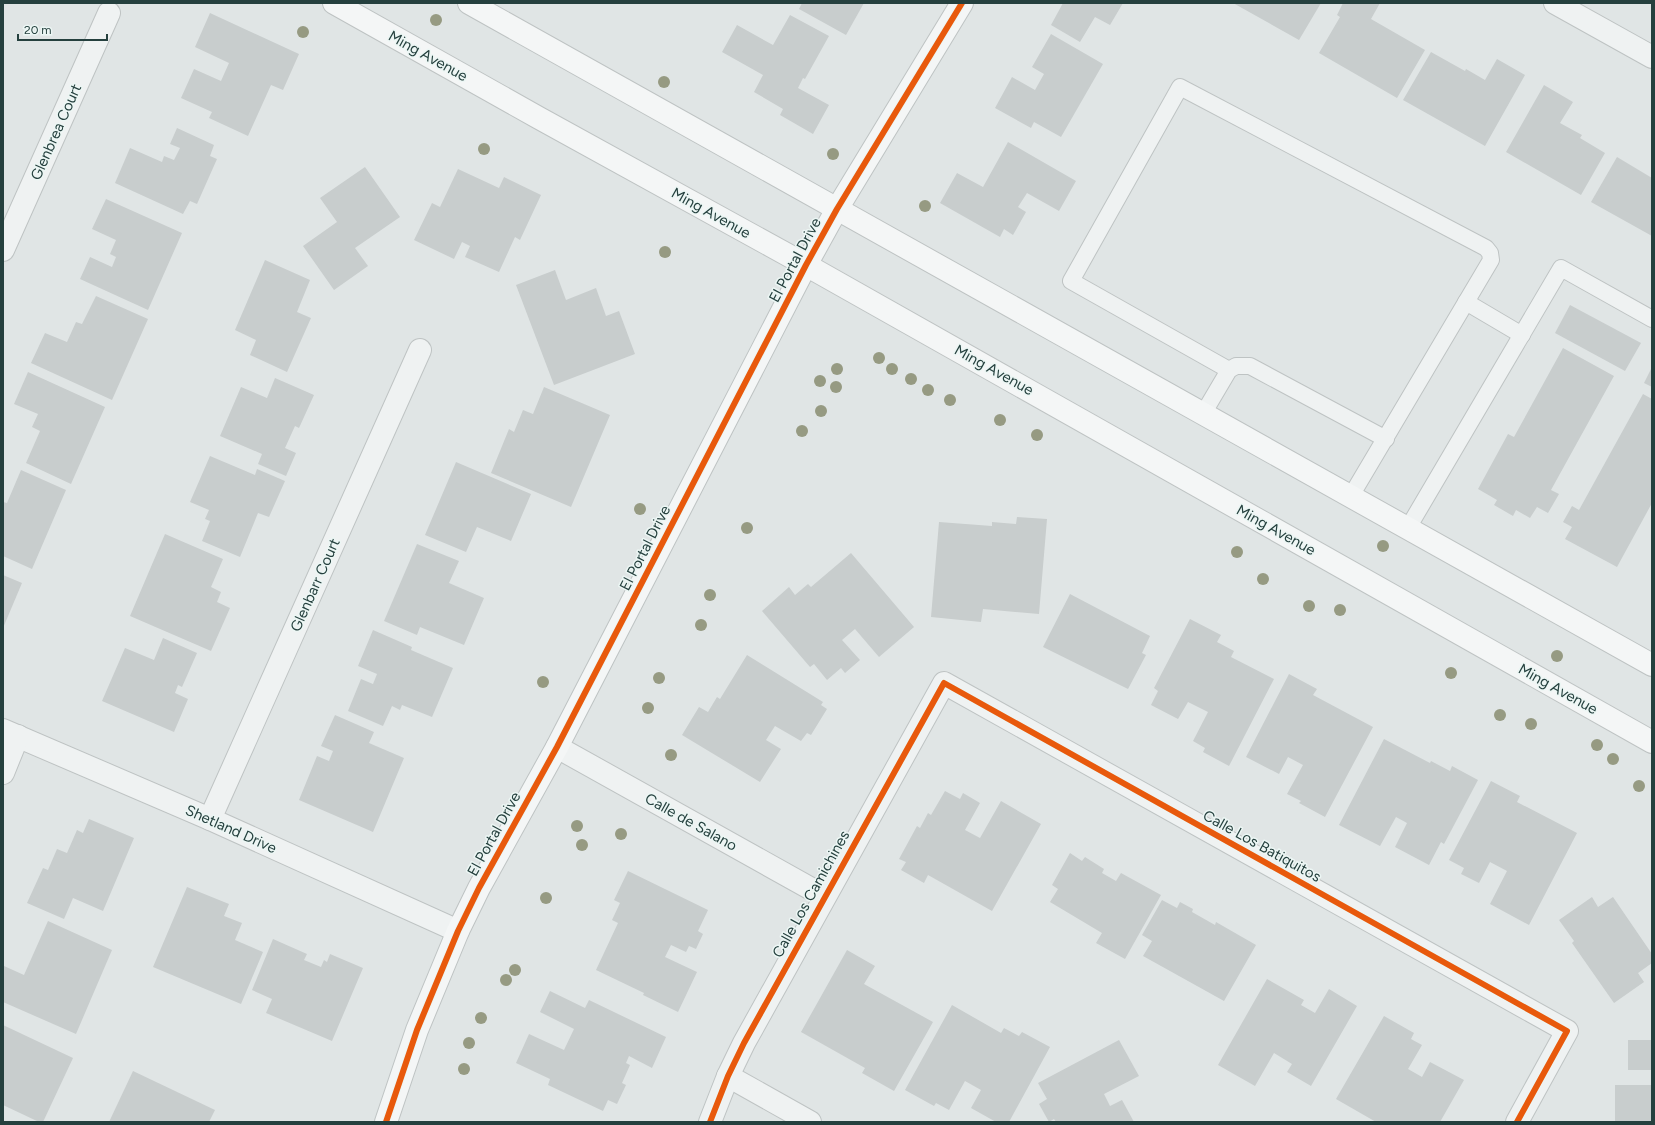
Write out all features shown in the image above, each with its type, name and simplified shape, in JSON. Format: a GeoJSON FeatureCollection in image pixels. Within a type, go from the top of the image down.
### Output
{"type":"FeatureCollection","features":[{"type":"Feature","properties":{"kind":"main road","name":"Ming Avenue"},"geometry":{"type":"LineString","coordinates":[[334,3],[806,265],[1652,742]]}},
{"type":"Feature","properties":{"kind":"main road"},"geometry":{"type":"LineString","coordinates":[[469,3],[1652,665]]}},
{"type":"Feature","properties":{"kind":"main road","name":"El Portal Drive"},"geometry":{"type":"LineString","coordinates":[[386,1122],[417,1030],[458,931],[479,888],[557,747],[806,265],[837,209],[962,3]]}},
{"type":"Feature","properties":{"kind":"street"},"geometry":{"type":"LineString","coordinates":[[1555,3],[1652,57]]}},
{"type":"Feature","properties":{"kind":"street","name":"Glenbrea Court"},"geometry":{"type":"LineString","coordinates":[[3,250],[109,13]]}},
{"type":"Feature","properties":{"kind":"street","name":"Glenbarr Court"},"geometry":{"type":"LineString","coordinates":[[210,819],[420,350]]}},
{"type":"Feature","properties":{"kind":"street","name":"Calle Los Camichines"},"geometry":{"type":"LineString","coordinates":[[710,1122],[728,1076],[744,1043],[824,896],[944,682]]}},
{"type":"Feature","properties":{"kind":"street","name":"Calle Los Batiquitos"},"geometry":{"type":"LineString","coordinates":[[944,682],[1567,1031],[1516,1122]]}},
{"type":"Feature","properties":{"kind":"street"},"geometry":{"type":"LineString","coordinates":[[3,773],[10,733]]}},
{"type":"Feature","properties":{"kind":"street","name":"Shetland Drive"},"geometry":{"type":"LineString","coordinates":[[10,733],[210,819],[458,931]]}},
{"type":"Feature","properties":{"kind":"street","name":"Calle de Salano"},"geometry":{"type":"LineString","coordinates":[[557,747],[824,896]]}},
{"type":"Feature","properties":{"kind":"street"},"geometry":{"type":"LineString","coordinates":[[728,1076],[810,1122]]}},
{"type":"Feature","properties":{"kind":"lane"},"geometry":{"type":"LineString","coordinates":[[1229,370],[1071,281],[1180,87],[1486,248],[1490,253],[1491,260],[1351,496]]}},
{"type":"Feature","properties":{"kind":"lane"},"geometry":{"type":"LineString","coordinates":[[1408,528],[1561,268],[1652,319]]}},
{"type":"Feature","properties":{"kind":"lane"},"geometry":{"type":"LineString","coordinates":[[1466,302],[1522,334]]}},
{"type":"Feature","properties":{"kind":"lane"},"geometry":{"type":"LineString","coordinates":[[1204,414],[1229,370],[1236,366],[1250,366],[1386,439]]}},
{"type":"Feature","properties":{"kind":"building"},"geometry":{"type":"Polygon","coordinates":[[[802,3],[864,3],[846,35],[799,9],[802,3]]]}},
{"type":"Feature","properties":{"kind":"building"},"geometry":{"type":"Polygon","coordinates":[[[1063,3],[1123,3],[1110,25],[1095,17],[1080,42],[1051,25],[1063,3]]]}},
{"type":"Feature","properties":{"kind":"building"},"geometry":{"type":"Polygon","coordinates":[[[1233,3],[1321,3],[1299,40],[1233,3]]]}},
{"type":"Feature","properties":{"kind":"building"},"geometry":{"type":"Polygon","coordinates":[[[1343,3],[1380,3],[1371,19],[1425,50],[1397,98],[1319,53],[1340,17],[1337,15],[1343,3]]]}},
{"type":"Feature","properties":{"kind":"building"},"geometry":{"type":"Polygon","coordinates":[[[210,13],[299,54],[283,90],[271,85],[248,136],[209,118],[212,112],[181,98],[194,69],[221,81],[229,63],[195,47],[210,13]]]}},
{"type":"Feature","properties":{"kind":"building"},"geometry":{"type":"Polygon","coordinates":[[[790,15],[829,36],[805,79],[803,78],[798,88],[829,105],[813,134],[780,115],[783,109],[754,92],[763,75],[722,52],[737,25],[773,45],[790,15]]]}},
{"type":"Feature","properties":{"kind":"building"},"geometry":{"type":"Polygon","coordinates":[[[1051,34],[1103,64],[1061,137],[1034,122],[1031,128],[995,108],[1012,77],[1035,90],[1044,74],[1032,67],[1051,34]]]}},
{"type":"Feature","properties":{"kind":"building"},"geometry":{"type":"Polygon","coordinates":[[[1431,52],[1465,71],[1466,69],[1485,80],[1497,59],[1525,75],[1485,146],[1403,100],[1431,52]]]}},
{"type":"Feature","properties":{"kind":"building"},"geometry":{"type":"Polygon","coordinates":[[[1544,85],[1573,102],[1560,123],[1582,135],[1580,138],[1605,153],[1581,195],[1506,152],[1544,85]]]}},
{"type":"Feature","properties":{"kind":"building"},"geometry":{"type":"Polygon","coordinates":[[[177,128],[214,145],[210,156],[217,159],[197,204],[190,201],[183,214],[115,183],[130,148],[162,162],[164,156],[174,160],[180,148],[170,144],[177,128]]]}},
{"type":"Feature","properties":{"kind":"building"},"geometry":{"type":"Polygon","coordinates":[[[1008,142],[1076,181],[1059,211],[1027,193],[1018,207],[1026,212],[1013,235],[1004,229],[1000,237],[940,203],[957,173],[983,187],[1008,142]]]}},
{"type":"Feature","properties":{"kind":"building"},"geometry":{"type":"Polygon","coordinates":[[[1617,157],[1652,178],[1652,236],[1591,202],[1617,157]]]}},
{"type":"Feature","properties":{"kind":"building"},"geometry":{"type":"Polygon","coordinates":[[[365,167],[400,217],[355,248],[368,266],[334,290],[303,246],[337,222],[320,198],[365,167]]]}},
{"type":"Feature","properties":{"kind":"building"},"geometry":{"type":"Polygon","coordinates":[[[458,169],[499,188],[504,177],[541,195],[520,240],[515,237],[499,272],[465,257],[470,246],[462,242],[454,259],[414,240],[432,203],[440,207],[458,169]]]}},
{"type":"Feature","properties":{"kind":"building"},"geometry":{"type":"Polygon","coordinates":[[[106,199],[182,233],[148,310],[80,279],[90,257],[112,267],[116,257],[110,254],[116,240],[92,229],[106,199]]]}},
{"type":"Feature","properties":{"kind":"building"},"geometry":{"type":"Polygon","coordinates":[[[265,260],[310,280],[297,312],[311,318],[287,372],[250,355],[256,340],[235,330],[265,260]]]}},
{"type":"Feature","properties":{"kind":"building"},"geometry":{"type":"Polygon","coordinates":[[[555,270],[566,300],[596,288],[606,316],[619,311],[635,354],[554,385],[516,285],[555,270]]]}},
{"type":"Feature","properties":{"kind":"building"},"geometry":{"type":"Polygon","coordinates":[[[96,296],[148,319],[112,400],[31,363],[45,333],[67,342],[76,322],[82,324],[96,296]]]}},
{"type":"Feature","properties":{"kind":"building"},"geometry":{"type":"Polygon","coordinates":[[[1570,305],[1641,343],[1625,371],[1555,333],[1570,305]]]}},
{"type":"Feature","properties":{"kind":"building"},"geometry":{"type":"Polygon","coordinates":[[[1563,348],[1614,376],[1551,490],[1559,494],[1548,513],[1537,507],[1530,518],[1516,510],[1513,516],[1494,505],[1497,500],[1478,489],[1508,434],[1514,437],[1563,348]]]}},
{"type":"Feature","properties":{"kind":"building"},"geometry":{"type":"Polygon","coordinates":[[[1652,367],[1652,387],[1644,383],[1652,367]]]}},
{"type":"Feature","properties":{"kind":"building"},"geometry":{"type":"Polygon","coordinates":[[[28,372],[105,407],[71,484],[26,463],[40,431],[32,427],[38,414],[14,404],[28,372]]]}},
{"type":"Feature","properties":{"kind":"building"},"geometry":{"type":"Polygon","coordinates":[[[275,378],[314,395],[299,428],[295,426],[285,448],[296,453],[286,476],[258,464],[262,454],[220,436],[241,387],[267,398],[275,378]]]}},
{"type":"Feature","properties":{"kind":"building"},"geometry":{"type":"Polygon","coordinates":[[[544,387],[610,415],[571,507],[491,473],[509,429],[514,432],[523,410],[533,414],[544,387]]]}},
{"type":"Feature","properties":{"kind":"building"},"geometry":{"type":"Polygon","coordinates":[[[1643,394],[1652,399],[1652,503],[1617,567],[1565,539],[1572,527],[1563,522],[1572,506],[1579,510],[1643,394]]]}},
{"type":"Feature","properties":{"kind":"building"},"geometry":{"type":"Polygon","coordinates":[[[210,456],[255,475],[257,469],[285,481],[269,517],[258,513],[240,557],[202,541],[210,521],[205,519],[209,510],[190,502],[210,456]]]}},
{"type":"Feature","properties":{"kind":"building"},"geometry":{"type":"Polygon","coordinates":[[[456,462],[531,494],[511,541],[477,527],[466,552],[425,535],[456,462]]]}},
{"type":"Feature","properties":{"kind":"building"},"geometry":{"type":"Polygon","coordinates":[[[21,470],[66,490],[32,569],[3,556],[3,502],[7,503],[21,470]]]}},
{"type":"Feature","properties":{"kind":"building"},"geometry":{"type":"Polygon","coordinates":[[[1017,517],[1047,519],[1039,614],[983,609],[981,622],[931,617],[939,522],[992,526],[992,522],[1016,524],[1017,517]]]}},
{"type":"Feature","properties":{"kind":"building"},"geometry":{"type":"Polygon","coordinates":[[[165,534],[223,559],[211,587],[221,592],[217,602],[230,608],[211,651],[130,616],[165,534]]]}},
{"type":"Feature","properties":{"kind":"building"},"geometry":{"type":"Polygon","coordinates":[[[417,544],[459,561],[449,583],[484,598],[464,645],[420,627],[417,635],[384,621],[417,544]]]}},
{"type":"Feature","properties":{"kind":"building"},"geometry":{"type":"Polygon","coordinates":[[[851,553],[914,627],[879,657],[855,629],[842,640],[860,660],[845,673],[841,668],[827,680],[814,664],[810,667],[762,611],[789,587],[795,595],[808,584],[811,587],[851,553]]]}},
{"type":"Feature","properties":{"kind":"building"},"geometry":{"type":"Polygon","coordinates":[[[3,575],[22,583],[3,628],[3,575]]]}},
{"type":"Feature","properties":{"kind":"building"},"geometry":{"type":"Polygon","coordinates":[[[1070,594],[1150,636],[1142,653],[1146,655],[1128,689],[1043,647],[1070,594]]]}},
{"type":"Feature","properties":{"kind":"building"},"geometry":{"type":"Polygon","coordinates":[[[1190,619],[1221,635],[1217,642],[1234,651],[1231,657],[1274,679],[1229,766],[1203,752],[1205,748],[1193,741],[1208,712],[1188,702],[1178,719],[1151,705],[1158,691],[1154,688],[1190,619]]]}},
{"type":"Feature","properties":{"kind":"building"},"geometry":{"type":"Polygon","coordinates":[[[373,630],[412,647],[411,650],[453,668],[432,717],[402,705],[400,710],[392,706],[383,726],[348,711],[361,679],[373,684],[377,674],[358,666],[373,630]]]}},
{"type":"Feature","properties":{"kind":"building"},"geometry":{"type":"Polygon","coordinates":[[[163,638],[197,653],[182,687],[178,685],[175,693],[188,699],[174,732],[102,701],[125,648],[154,660],[163,638]]]}},
{"type":"Feature","properties":{"kind":"building"},"geometry":{"type":"Polygon","coordinates":[[[747,655],[823,702],[821,705],[827,709],[811,735],[807,733],[801,741],[775,726],[766,740],[781,749],[760,782],[682,735],[699,707],[708,712],[717,697],[720,699],[747,655]]]}},
{"type":"Feature","properties":{"kind":"building"},"geometry":{"type":"Polygon","coordinates":[[[1289,674],[1317,689],[1313,695],[1373,727],[1325,817],[1299,803],[1301,801],[1287,794],[1303,765],[1288,757],[1279,774],[1246,757],[1289,674]]]}},
{"type":"Feature","properties":{"kind":"building"},"geometry":{"type":"Polygon","coordinates":[[[335,715],[374,732],[369,743],[404,758],[373,832],[299,800],[317,756],[329,761],[333,751],[321,746],[335,715]]]}},
{"type":"Feature","properties":{"kind":"building"},"geometry":{"type":"Polygon","coordinates":[[[1384,739],[1430,763],[1431,761],[1450,771],[1452,766],[1478,780],[1444,844],[1441,842],[1429,865],[1395,847],[1407,823],[1396,817],[1380,846],[1339,825],[1384,739]]]}},
{"type":"Feature","properties":{"kind":"building"},"geometry":{"type":"Polygon","coordinates":[[[1491,781],[1520,796],[1517,802],[1577,833],[1529,925],[1490,904],[1507,871],[1490,862],[1479,883],[1461,874],[1464,868],[1449,860],[1491,781]]]}},
{"type":"Feature","properties":{"kind":"building"},"geometry":{"type":"Polygon","coordinates":[[[945,791],[960,799],[963,793],[980,803],[965,830],[980,838],[1001,801],[1041,824],[992,911],[928,875],[924,883],[901,870],[906,862],[899,859],[917,826],[920,828],[928,813],[931,815],[945,791]]]}},
{"type":"Feature","properties":{"kind":"building"},"geometry":{"type":"Polygon","coordinates":[[[89,819],[134,838],[103,911],[73,898],[64,919],[27,903],[43,868],[48,870],[57,849],[67,853],[77,830],[83,833],[89,819]]]}},
{"type":"Feature","properties":{"kind":"building"},"geometry":{"type":"Polygon","coordinates":[[[1070,853],[1082,861],[1085,857],[1104,869],[1102,873],[1116,881],[1121,873],[1161,895],[1125,959],[1096,943],[1102,933],[1050,902],[1058,889],[1052,885],[1070,853]]]}},
{"type":"Feature","properties":{"kind":"building"},"geometry":{"type":"Polygon","coordinates":[[[628,871],[708,910],[698,931],[703,934],[696,949],[689,946],[686,952],[671,945],[665,957],[697,972],[678,1012],[643,995],[644,993],[596,970],[618,923],[612,920],[620,903],[614,900],[628,871]]]}},
{"type":"Feature","properties":{"kind":"building"},"geometry":{"type":"Polygon","coordinates":[[[187,887],[229,904],[224,916],[242,923],[235,940],[263,952],[241,1004],[153,967],[187,887]]]}},
{"type":"Feature","properties":{"kind":"building"},"geometry":{"type":"Polygon","coordinates":[[[1592,897],[1598,907],[1613,897],[1652,954],[1652,963],[1638,973],[1644,982],[1614,1003],[1572,943],[1574,941],[1559,920],[1592,897]]]}},
{"type":"Feature","properties":{"kind":"building"},"geometry":{"type":"Polygon","coordinates":[[[1162,900],[1177,908],[1180,902],[1193,909],[1192,912],[1215,925],[1216,922],[1256,945],[1224,1001],[1143,956],[1152,941],[1142,935],[1162,900]]]}},
{"type":"Feature","properties":{"kind":"building"},"geometry":{"type":"Polygon","coordinates":[[[48,921],[112,950],[76,1034],[3,1002],[4,966],[24,975],[48,921]]]}},
{"type":"Feature","properties":{"kind":"building"},"geometry":{"type":"Polygon","coordinates":[[[273,939],[307,954],[304,960],[321,967],[324,960],[327,962],[330,954],[363,968],[332,1041],[266,1013],[272,999],[252,990],[273,939]]]}},
{"type":"Feature","properties":{"kind":"building"},"geometry":{"type":"Polygon","coordinates":[[[847,950],[875,966],[864,984],[933,1022],[894,1091],[862,1073],[865,1068],[801,1032],[847,950]]]}},
{"type":"Feature","properties":{"kind":"building"},"geometry":{"type":"Polygon","coordinates":[[[1267,979],[1304,1000],[1301,1005],[1315,1013],[1329,989],[1357,1006],[1311,1086],[1287,1072],[1292,1064],[1274,1053],[1255,1086],[1218,1065],[1267,979]]]}},
{"type":"Feature","properties":{"kind":"building"},"geometry":{"type":"Polygon","coordinates":[[[550,991],[585,1008],[589,1000],[666,1037],[652,1068],[629,1056],[626,1063],[630,1065],[622,1083],[626,1085],[617,1104],[608,1100],[603,1111],[548,1085],[550,1079],[516,1063],[529,1034],[564,1050],[574,1029],[540,1012],[550,991]]]}},
{"type":"Feature","properties":{"kind":"building"},"geometry":{"type":"Polygon","coordinates":[[[952,1005],[1001,1033],[1004,1028],[1019,1036],[1022,1032],[1050,1047],[1009,1122],[996,1122],[971,1108],[981,1090],[965,1081],[949,1110],[936,1103],[934,1106],[905,1090],[952,1005]]]}},
{"type":"Feature","properties":{"kind":"building"},"geometry":{"type":"Polygon","coordinates":[[[1384,1016],[1414,1033],[1411,1039],[1422,1045],[1408,1069],[1422,1077],[1430,1062],[1464,1080],[1440,1122],[1376,1122],[1336,1099],[1384,1016]]]}},
{"type":"Feature","properties":{"kind":"building"},"geometry":{"type":"Polygon","coordinates":[[[3,1025],[73,1058],[43,1122],[39,1122],[3,1105],[3,1025]]]}},
{"type":"Feature","properties":{"kind":"building"},"geometry":{"type":"Polygon","coordinates":[[[1119,1040],[1139,1076],[1104,1094],[1110,1106],[1122,1100],[1134,1122],[1056,1122],[1054,1119],[1049,1122],[1039,1104],[1047,1099],[1038,1083],[1119,1040]]]}},
{"type":"Feature","properties":{"kind":"building"},"geometry":{"type":"Polygon","coordinates":[[[1628,1040],[1652,1040],[1652,1070],[1628,1070],[1628,1040]]]}},
{"type":"Feature","properties":{"kind":"building"},"geometry":{"type":"Polygon","coordinates":[[[133,1071],[215,1110],[209,1122],[109,1122],[133,1071]]]}},
{"type":"Feature","properties":{"kind":"building"},"geometry":{"type":"Polygon","coordinates":[[[1615,1085],[1652,1085],[1652,1122],[1615,1122],[1615,1085]]]}},
{"type":"Feature","properties":{"kind":"cycle path"},"geometry":{"type":"LineString","coordinates":[[386,1122],[417,1030],[458,931],[479,888],[557,747],[806,265],[837,209],[962,3]]}},
{"type":"Feature","properties":{"kind":"cycle path"},"geometry":{"type":"LineString","coordinates":[[710,1122],[728,1076],[744,1043],[944,683],[1567,1031],[1517,1122]]}}]}
